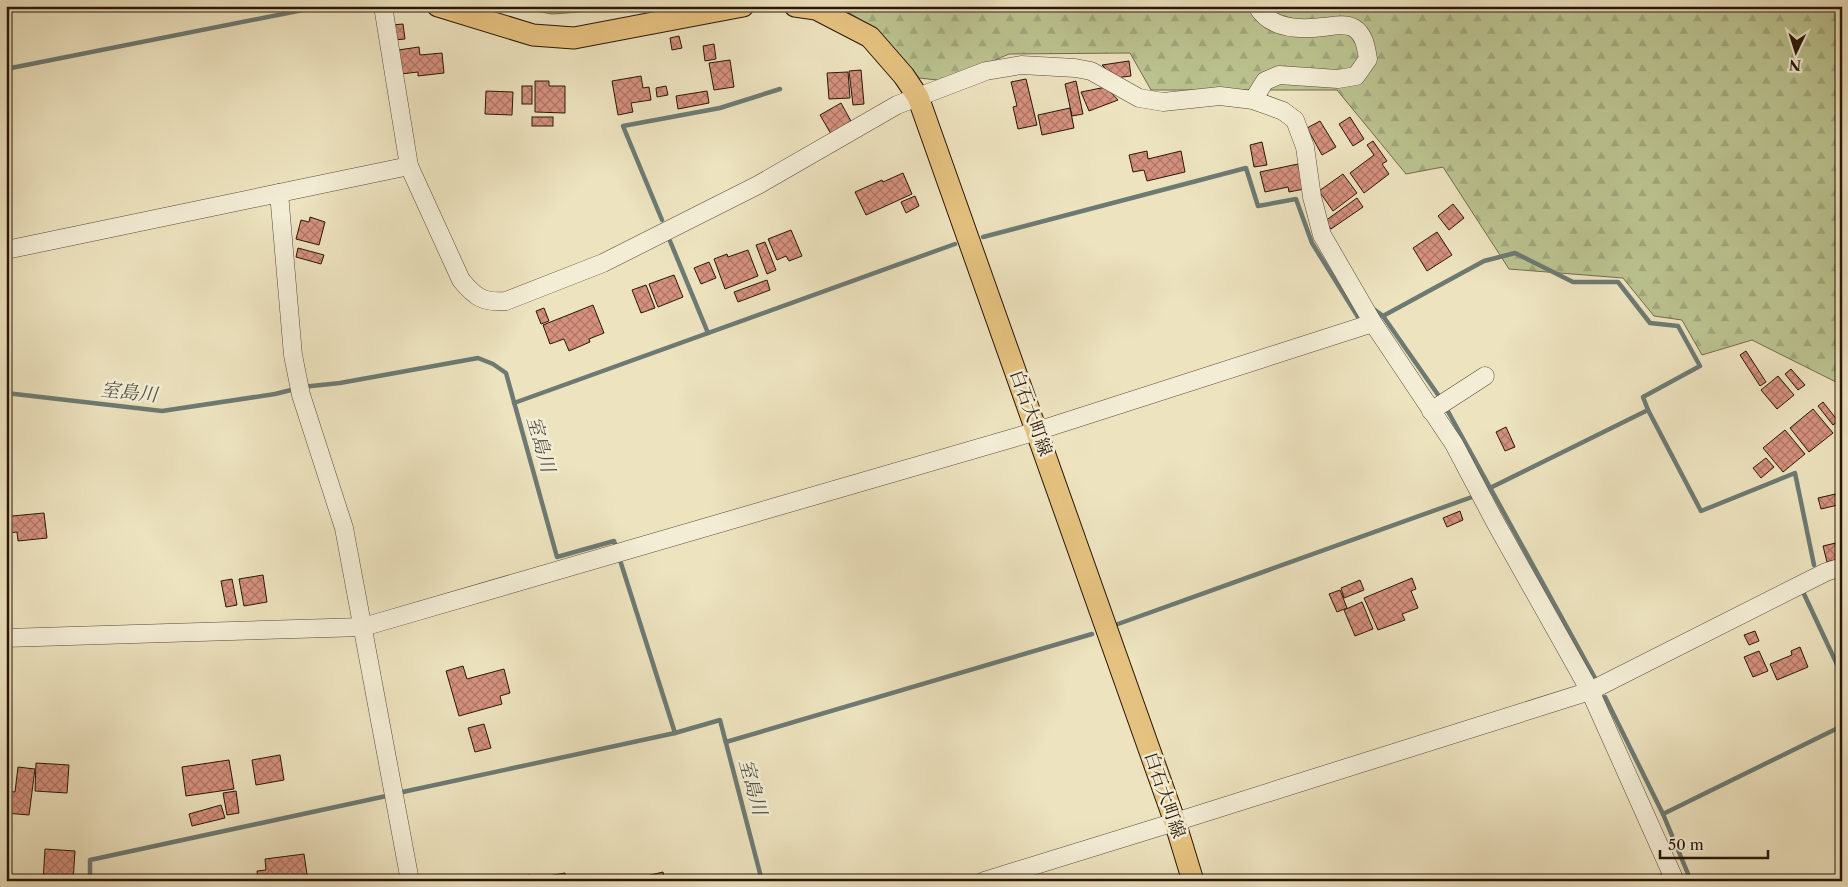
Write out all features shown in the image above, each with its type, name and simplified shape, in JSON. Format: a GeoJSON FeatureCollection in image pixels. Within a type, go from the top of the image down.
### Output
{"type":"FeatureCollection","features":[{"type":"Feature","properties":{"kind":"main road"},"geometry":{"type":"LineString","coordinates":[[438,6],[533,35],[574,38],[743,6]]}},
{"type":"Feature","properties":{"kind":"main road","name":"白石大町線"},"geometry":{"type":"LineString","coordinates":[[795,6],[816,9],[870,37],[904,76],[918,98],[1175,822],[1193,881]]}},
{"type":"Feature","properties":{"kind":"street"},"geometry":{"type":"LineString","coordinates":[[383,6],[409,166],[460,280],[472,294],[490,302],[506,301],[603,263],[758,185],[897,105],[986,71],[1021,65],[1075,68],[1091,71],[1139,98],[1163,102],[1220,96],[1253,100],[1283,110],[1295,120],[1305,148],[1312,197],[1322,235],[1373,323],[1439,405],[1454,444],[1590,691],[1675,881]]}},
{"type":"Feature","properties":{"kind":"street"},"geometry":{"type":"LineString","coordinates":[[1253,100],[1265,81],[1278,75],[1338,79],[1356,76],[1368,59],[1366,42],[1355,29],[1343,25],[1314,28],[1281,27],[1262,14],[1257,6]]}},
{"type":"Feature","properties":{"kind":"street"},"geometry":{"type":"LineString","coordinates":[[6,250],[409,166]]}},
{"type":"Feature","properties":{"kind":"street"},"geometry":{"type":"LineString","coordinates":[[279,193],[293,355],[300,387],[344,528],[410,881]]}},
{"type":"Feature","properties":{"kind":"street"},"geometry":{"type":"LineString","coordinates":[[6,638],[364,627],[1037,431],[1373,323]]}},
{"type":"Feature","properties":{"kind":"street"},"geometry":{"type":"LineString","coordinates":[[1439,405],[1485,376]]}},
{"type":"Feature","properties":{"kind":"street"},"geometry":{"type":"LineString","coordinates":[[984,881],[1590,691],[1826,572],[1842,567]]}},
{"type":"Feature","properties":{"kind":"green space"},"geometry":{"type":"Polygon","coordinates":[[[507,6],[666,6],[552,14],[507,6]]]}},
{"type":"Feature","properties":{"kind":"green space"},"geometry":{"type":"Polygon","coordinates":[[[838,6],[1842,6],[1842,385],[1752,340],[1702,355],[1682,320],[1654,316],[1623,278],[1509,269],[1443,167],[1406,174],[1337,90],[1151,90],[1130,53],[1009,54],[947,81],[919,78],[879,31],[838,6]]]}},
{"type":"Feature","properties":{"kind":"building"},"geometry":{"type":"Polygon","coordinates":[[[403,24],[405,39],[394,40],[392,25],[403,24]]]}},
{"type":"Feature","properties":{"kind":"building"},"geometry":{"type":"Polygon","coordinates":[[[679,36],[682,48],[672,50],[670,38],[679,36]]]}},
{"type":"Feature","properties":{"kind":"building"},"geometry":{"type":"Polygon","coordinates":[[[714,44],[716,59],[705,61],[703,46],[714,44]]]}},
{"type":"Feature","properties":{"kind":"building"},"geometry":{"type":"Polygon","coordinates":[[[419,47],[420,55],[442,53],[444,73],[418,76],[418,72],[401,74],[398,50],[419,47]]]}},
{"type":"Feature","properties":{"kind":"building"},"geometry":{"type":"Polygon","coordinates":[[[730,60],[734,87],[714,90],[709,63],[730,60]]]}},
{"type":"Feature","properties":{"kind":"building"},"geometry":{"type":"Polygon","coordinates":[[[1129,61],[1131,76],[1115,78],[1102,65],[1129,61]]]}},
{"type":"Feature","properties":{"kind":"building"},"geometry":{"type":"Polygon","coordinates":[[[861,70],[864,104],[853,105],[849,71],[861,70]]]}},
{"type":"Feature","properties":{"kind":"building"},"geometry":{"type":"Polygon","coordinates":[[[848,72],[850,98],[829,99],[827,73],[848,72]]]}},
{"type":"Feature","properties":{"kind":"building"},"geometry":{"type":"Polygon","coordinates":[[[641,76],[643,88],[649,87],[651,100],[631,103],[633,112],[618,115],[612,81],[641,76]]]}},
{"type":"Feature","properties":{"kind":"building"},"geometry":{"type":"Polygon","coordinates":[[[1026,79],[1037,125],[1018,129],[1013,107],[1017,106],[1011,82],[1026,79]]]}},
{"type":"Feature","properties":{"kind":"building"},"geometry":{"type":"Polygon","coordinates":[[[535,81],[549,81],[549,86],[565,86],[565,113],[535,112],[535,81]]]}},
{"type":"Feature","properties":{"kind":"building"},"geometry":{"type":"Polygon","coordinates":[[[1076,81],[1083,114],[1072,116],[1065,84],[1076,81]]]}},
{"type":"Feature","properties":{"kind":"building"},"geometry":{"type":"Polygon","coordinates":[[[522,86],[532,86],[532,104],[522,104],[522,86]]]}},
{"type":"Feature","properties":{"kind":"building"},"geometry":{"type":"Polygon","coordinates":[[[666,86],[668,95],[657,97],[656,88],[666,86]]]}},
{"type":"Feature","properties":{"kind":"building"},"geometry":{"type":"Polygon","coordinates":[[[1106,87],[1118,100],[1089,111],[1081,92],[1106,87]]]}},
{"type":"Feature","properties":{"kind":"building"},"geometry":{"type":"Polygon","coordinates":[[[486,91],[513,92],[512,115],[485,114],[486,91]]]}},
{"type":"Feature","properties":{"kind":"building"},"geometry":{"type":"Polygon","coordinates":[[[707,91],[709,103],[678,109],[676,96],[707,91]]]}},
{"type":"Feature","properties":{"kind":"building"},"geometry":{"type":"Polygon","coordinates":[[[841,103],[852,123],[831,134],[820,115],[841,103]]]}},
{"type":"Feature","properties":{"kind":"building"},"geometry":{"type":"Polygon","coordinates":[[[1070,108],[1074,128],[1042,135],[1038,115],[1070,108]]]}},
{"type":"Feature","properties":{"kind":"building"},"geometry":{"type":"Polygon","coordinates":[[[532,117],[553,117],[553,126],[532,126],[532,117]]]}},
{"type":"Feature","properties":{"kind":"building"},"geometry":{"type":"Polygon","coordinates":[[[1350,117],[1364,139],[1353,146],[1339,124],[1350,117]]]}},
{"type":"Feature","properties":{"kind":"building"},"geometry":{"type":"Polygon","coordinates":[[[1320,121],[1336,147],[1322,155],[1307,128],[1320,121]]]}},
{"type":"Feature","properties":{"kind":"building"},"geometry":{"type":"Polygon","coordinates":[[[1373,141],[1387,161],[1382,164],[1389,174],[1364,193],[1350,173],[1374,155],[1367,145],[1373,141]]]}},
{"type":"Feature","properties":{"kind":"building"},"geometry":{"type":"Polygon","coordinates":[[[1262,142],[1267,165],[1254,167],[1250,145],[1262,142]]]}},
{"type":"Feature","properties":{"kind":"building"},"geometry":{"type":"Polygon","coordinates":[[[1147,151],[1148,159],[1181,151],[1185,172],[1147,181],[1144,170],[1133,172],[1129,155],[1147,151]]]}},
{"type":"Feature","properties":{"kind":"building"},"geometry":{"type":"Polygon","coordinates":[[[1298,164],[1304,189],[1289,192],[1288,187],[1265,192],[1260,172],[1298,164]]]}},
{"type":"Feature","properties":{"kind":"building"},"geometry":{"type":"Polygon","coordinates":[[[903,173],[912,194],[866,215],[855,192],[903,173]]]}},
{"type":"Feature","properties":{"kind":"building"},"geometry":{"type":"Polygon","coordinates":[[[1343,174],[1357,193],[1333,211],[1319,191],[1343,174]]]}},
{"type":"Feature","properties":{"kind":"building"},"geometry":{"type":"Polygon","coordinates":[[[915,196],[919,206],[906,213],[901,202],[915,196]]]}},
{"type":"Feature","properties":{"kind":"building"},"geometry":{"type":"Polygon","coordinates":[[[1357,198],[1363,207],[1331,229],[1325,221],[1357,198]]]}},
{"type":"Feature","properties":{"kind":"building"},"geometry":{"type":"Polygon","coordinates":[[[1453,204],[1464,218],[1449,230],[1438,216],[1453,204]]]}},
{"type":"Feature","properties":{"kind":"building"},"geometry":{"type":"Polygon","coordinates":[[[310,217],[325,222],[319,245],[296,239],[301,220],[309,222],[310,217]]]}},
{"type":"Feature","properties":{"kind":"building"},"geometry":{"type":"Polygon","coordinates":[[[791,230],[802,256],[789,261],[786,256],[777,260],[768,239],[791,230]]]}},
{"type":"Feature","properties":{"kind":"building"},"geometry":{"type":"Polygon","coordinates":[[[1437,232],[1452,255],[1427,271],[1413,248],[1437,232]]]}},
{"type":"Feature","properties":{"kind":"building"},"geometry":{"type":"Polygon","coordinates":[[[765,242],[776,270],[767,274],[756,245],[765,242]]]}},
{"type":"Feature","properties":{"kind":"building"},"geometry":{"type":"Polygon","coordinates":[[[298,248],[324,255],[321,264],[296,257],[298,248]]]}},
{"type":"Feature","properties":{"kind":"building"},"geometry":{"type":"Polygon","coordinates":[[[748,250],[758,276],[725,289],[714,259],[727,254],[728,257],[748,250]]]}},
{"type":"Feature","properties":{"kind":"building"},"geometry":{"type":"Polygon","coordinates":[[[709,262],[716,278],[701,284],[694,268],[709,262]]]}},
{"type":"Feature","properties":{"kind":"building"},"geometry":{"type":"Polygon","coordinates":[[[674,275],[683,297],[658,307],[649,284],[674,275]]]}},
{"type":"Feature","properties":{"kind":"building"},"geometry":{"type":"Polygon","coordinates":[[[767,280],[770,290],[738,302],[734,292],[767,280]]]}},
{"type":"Feature","properties":{"kind":"building"},"geometry":{"type":"Polygon","coordinates":[[[646,285],[655,308],[641,313],[632,290],[646,285]]]}},
{"type":"Feature","properties":{"kind":"building"},"geometry":{"type":"Polygon","coordinates":[[[593,305],[604,333],[589,339],[590,342],[569,351],[564,339],[550,344],[543,325],[593,305]]]}},
{"type":"Feature","properties":{"kind":"building"},"geometry":{"type":"Polygon","coordinates":[[[544,308],[549,321],[541,324],[536,311],[544,308]]]}},
{"type":"Feature","properties":{"kind":"building"},"geometry":{"type":"Polygon","coordinates":[[[1746,351],[1766,382],[1760,386],[1740,355],[1746,351]]]}},
{"type":"Feature","properties":{"kind":"building"},"geometry":{"type":"Polygon","coordinates":[[[1791,369],[1805,385],[1798,390],[1785,374],[1791,369]]]}},
{"type":"Feature","properties":{"kind":"building"},"geometry":{"type":"Polygon","coordinates":[[[1778,376],[1794,395],[1777,409],[1761,390],[1778,376]]]}},
{"type":"Feature","properties":{"kind":"building"},"geometry":{"type":"Polygon","coordinates":[[[1823,402],[1838,421],[1833,425],[1818,406],[1823,402]]]}},
{"type":"Feature","properties":{"kind":"building"},"geometry":{"type":"Polygon","coordinates":[[[1813,409],[1833,433],[1809,452],[1790,428],[1813,409]]]}},
{"type":"Feature","properties":{"kind":"building"},"geometry":{"type":"Polygon","coordinates":[[[1506,427],[1515,447],[1505,451],[1496,432],[1506,427]]]}},
{"type":"Feature","properties":{"kind":"building"},"geometry":{"type":"Polygon","coordinates":[[[1785,430],[1805,454],[1783,472],[1763,448],[1785,430]]]}},
{"type":"Feature","properties":{"kind":"building"},"geometry":{"type":"Polygon","coordinates":[[[1766,458],[1774,467],[1761,478],[1753,468],[1766,458]]]}},
{"type":"Feature","properties":{"kind":"building"},"geometry":{"type":"Polygon","coordinates":[[[1840,493],[1842,504],[1821,509],[1818,498],[1840,493]]]}},
{"type":"Feature","properties":{"kind":"building"},"geometry":{"type":"Polygon","coordinates":[[[11,510],[12,516],[44,513],[47,538],[18,541],[17,532],[8,533],[10,552],[6,552],[6,511],[11,510]]]}},
{"type":"Feature","properties":{"kind":"building"},"geometry":{"type":"Polygon","coordinates":[[[1460,511],[1463,520],[1447,527],[1443,518],[1460,511]]]}},
{"type":"Feature","properties":{"kind":"building"},"geometry":{"type":"Polygon","coordinates":[[[1840,542],[1842,558],[1827,562],[1823,546],[1840,542]]]}},
{"type":"Feature","properties":{"kind":"building"},"geometry":{"type":"Polygon","coordinates":[[[263,575],[267,602],[244,606],[239,579],[263,575]]]}},
{"type":"Feature","properties":{"kind":"building"},"geometry":{"type":"Polygon","coordinates":[[[1412,578],[1416,589],[1411,591],[1418,608],[1402,614],[1405,620],[1378,630],[1364,598],[1412,578]]]}},
{"type":"Feature","properties":{"kind":"building"},"geometry":{"type":"Polygon","coordinates":[[[232,579],[237,605],[226,607],[221,581],[232,579]]]}},
{"type":"Feature","properties":{"kind":"building"},"geometry":{"type":"Polygon","coordinates":[[[1360,580],[1364,590],[1344,598],[1341,588],[1360,580]]]}},
{"type":"Feature","properties":{"kind":"building"},"geometry":{"type":"Polygon","coordinates":[[[1340,590],[1347,608],[1337,612],[1329,594],[1340,590]]]}},
{"type":"Feature","properties":{"kind":"building"},"geometry":{"type":"Polygon","coordinates":[[[1362,602],[1373,629],[1355,636],[1344,610],[1362,602]]]}},
{"type":"Feature","properties":{"kind":"building"},"geometry":{"type":"Polygon","coordinates":[[[1755,631],[1759,641],[1749,645],[1744,635],[1755,631]]]}},
{"type":"Feature","properties":{"kind":"building"},"geometry":{"type":"Polygon","coordinates":[[[1800,647],[1808,667],[1777,680],[1770,664],[1792,655],[1791,651],[1800,647]]]}},
{"type":"Feature","properties":{"kind":"building"},"geometry":{"type":"Polygon","coordinates":[[[1759,651],[1768,671],[1753,677],[1744,657],[1759,651]]]}},
{"type":"Feature","properties":{"kind":"building"},"geometry":{"type":"Polygon","coordinates":[[[463,666],[467,679],[504,669],[510,693],[500,696],[502,704],[459,716],[446,671],[463,666]]]}},
{"type":"Feature","properties":{"kind":"building"},"geometry":{"type":"Polygon","coordinates":[[[484,724],[491,748],[475,752],[468,728],[484,724]]]}},
{"type":"Feature","properties":{"kind":"building"},"geometry":{"type":"Polygon","coordinates":[[[280,755],[284,780],[256,785],[252,760],[280,755]]]}},
{"type":"Feature","properties":{"kind":"building"},"geometry":{"type":"Polygon","coordinates":[[[229,760],[234,789],[186,796],[182,767],[229,760]]]}},
{"type":"Feature","properties":{"kind":"building"},"geometry":{"type":"Polygon","coordinates":[[[36,763],[69,765],[67,793],[35,791],[36,763]]]}},
{"type":"Feature","properties":{"kind":"building"},"geometry":{"type":"Polygon","coordinates":[[[18,767],[35,769],[29,815],[6,813],[6,791],[15,792],[18,767]]]}},
{"type":"Feature","properties":{"kind":"building"},"geometry":{"type":"Polygon","coordinates":[[[236,791],[239,813],[227,815],[223,793],[236,791]]]}},
{"type":"Feature","properties":{"kind":"building"},"geometry":{"type":"Polygon","coordinates":[[[221,805],[225,818],[192,826],[189,814],[221,805]]]}},
{"type":"Feature","properties":{"kind":"building"},"geometry":{"type":"Polygon","coordinates":[[[45,849],[75,851],[73,881],[43,881],[45,849]]]}},
{"type":"Feature","properties":{"kind":"building"},"geometry":{"type":"Polygon","coordinates":[[[304,854],[308,881],[258,881],[257,871],[266,870],[265,859],[304,854]]]}},
{"type":"Feature","properties":{"kind":"building"},"geometry":{"type":"Polygon","coordinates":[[[663,872],[665,881],[625,881],[663,872]]]}},
{"type":"Feature","properties":{"kind":"building"},"geometry":{"type":"Polygon","coordinates":[[[565,873],[566,881],[512,881],[511,878],[530,875],[531,879],[565,873]]]}},
{"type":"Feature","properties":{"kind":"waterway"},"geometry":{"type":"LineString","coordinates":[[6,69],[323,6]]}},
{"type":"Feature","properties":{"kind":"waterway"},"geometry":{"type":"LineString","coordinates":[[662,220],[623,126],[720,108],[780,89]]}},
{"type":"Feature","properties":{"kind":"waterway"},"geometry":{"type":"LineString","coordinates":[[983,237],[1246,168],[1258,206],[1296,199],[1312,243],[1358,317]]}},
{"type":"Feature","properties":{"kind":"waterway"},"geometry":{"type":"LineString","coordinates":[[670,241],[708,333]]}},
{"type":"Feature","properties":{"kind":"waterway"},"geometry":{"type":"LineString","coordinates":[[514,403],[955,244]]}},
{"type":"Feature","properties":{"kind":"waterway"},"geometry":{"type":"LineString","coordinates":[[1383,316],[1484,261],[1515,253],[1573,282],[1618,282],[1650,323],[1678,326],[1700,366],[1643,397],[1648,410]]}},
{"type":"Feature","properties":{"kind":"waterway"},"geometry":{"type":"LineString","coordinates":[[1375,310],[1383,316],[1441,399]]}},
{"type":"Feature","properties":{"kind":"waterway","name":"室島川"},"geometry":{"type":"LineString","coordinates":[[302,387],[340,383],[478,358],[493,364],[506,373],[557,557],[614,541],[617,550]]}},
{"type":"Feature","properties":{"kind":"waterway","name":"室島川"},"geometry":{"type":"LineString","coordinates":[[6,393],[162,411],[275,394],[295,389]]}},
{"type":"Feature","properties":{"kind":"waterway"},"geometry":{"type":"LineString","coordinates":[[1445,406],[1595,678]]}},
{"type":"Feature","properties":{"kind":"waterway"},"geometry":{"type":"LineString","coordinates":[[1490,488],[1648,410],[1701,511],[1795,473],[1814,565]]}},
{"type":"Feature","properties":{"kind":"waterway"},"geometry":{"type":"LineString","coordinates":[[1118,624],[1472,497]]}},
{"type":"Feature","properties":{"kind":"waterway","name":"室島川"},"geometry":{"type":"LineString","coordinates":[[619,557],[675,733],[720,720],[762,881]]}},
{"type":"Feature","properties":{"kind":"waterway"},"geometry":{"type":"LineString","coordinates":[[1804,594],[1842,675]]}},
{"type":"Feature","properties":{"kind":"waterway"},"geometry":{"type":"LineString","coordinates":[[726,742],[1092,634]]}},
{"type":"Feature","properties":{"kind":"waterway"},"geometry":{"type":"LineString","coordinates":[[1605,697],[1663,814]]}},
{"type":"Feature","properties":{"kind":"waterway"},"geometry":{"type":"LineString","coordinates":[[1691,881],[1663,814],[1842,726]]}},
{"type":"Feature","properties":{"kind":"waterway"},"geometry":{"type":"LineString","coordinates":[[398,793],[675,733]]}},
{"type":"Feature","properties":{"kind":"waterway"},"geometry":{"type":"LineString","coordinates":[[90,881],[90,860],[391,795]]}},
{"type":"Feature","properties":{"kind":"waterway"},"geometry":{"type":"LineString","coordinates":[[1647,881],[1661,876]]}}]}
